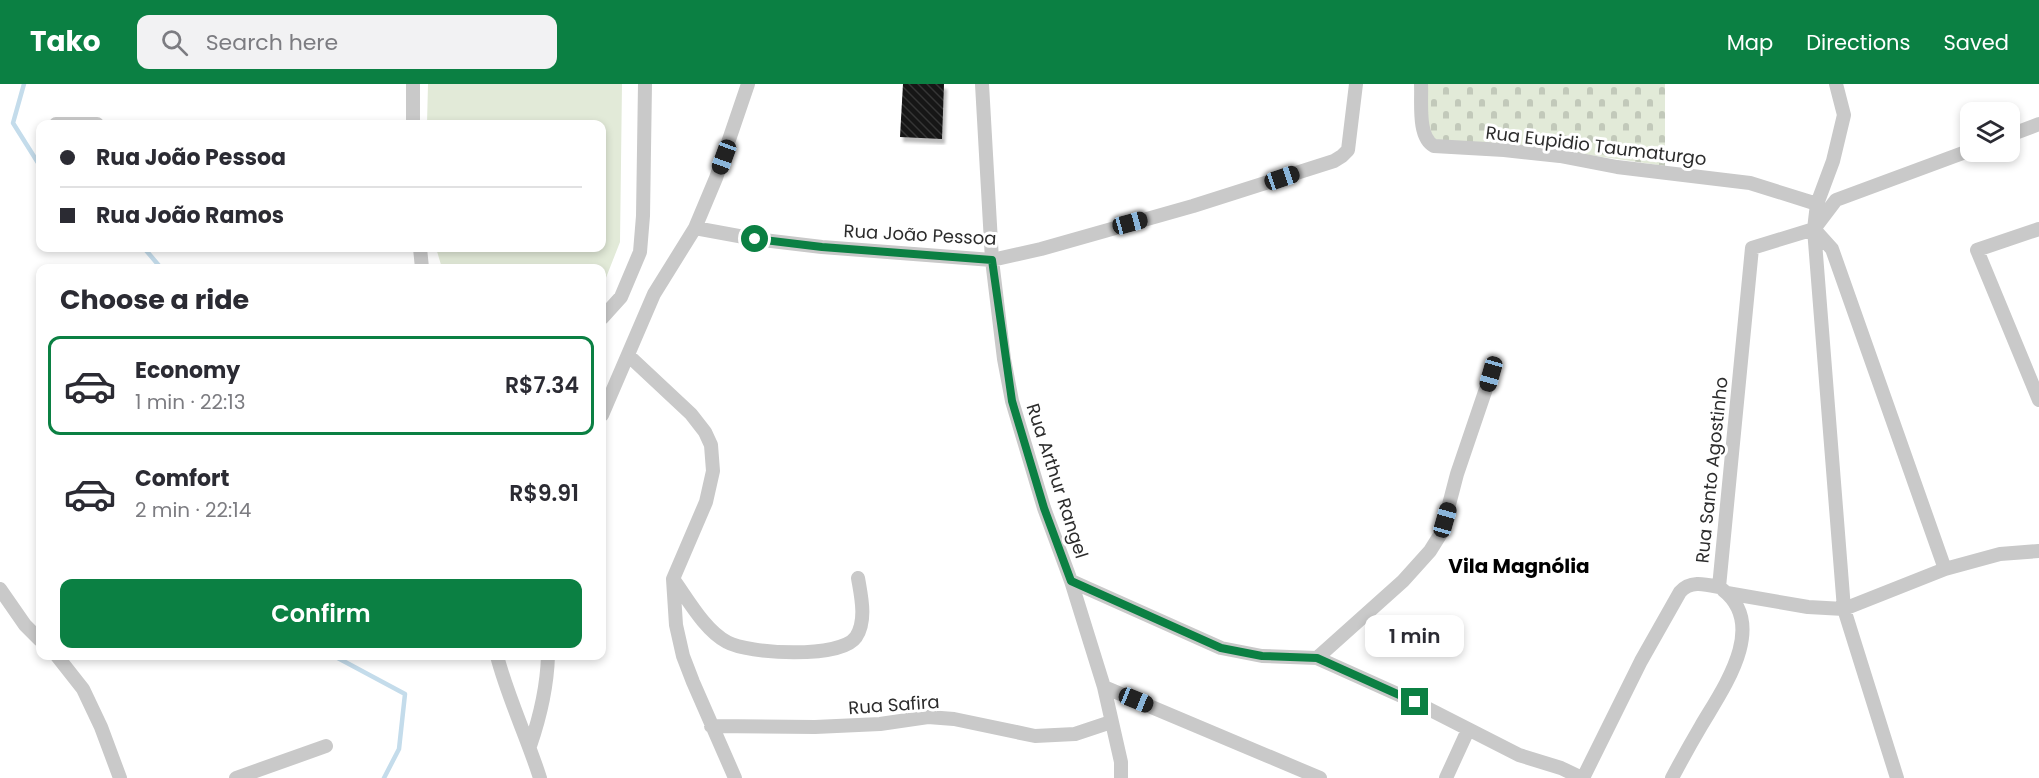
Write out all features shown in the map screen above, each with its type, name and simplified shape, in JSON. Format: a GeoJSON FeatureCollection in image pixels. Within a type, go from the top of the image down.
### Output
{"type":"FeatureCollection","features":[{"type":"Feature","properties":{"kind":"street"},"geometry":{"type":"LineString","coordinates":[[413,84],[413,120]]}},
{"type":"Feature","properties":{"kind":"street"},"geometry":{"type":"LineString","coordinates":[[606,314],[621,297],[640,252],[643,216],[645,84]]}},
{"type":"Feature","properties":{"kind":"street"},"geometry":{"type":"LineString","coordinates":[[606,406],[654,294],[695,228],[724,157],[748,84]]}},
{"type":"Feature","properties":{"kind":"street","name":"Rua Arthur Rangel"},"geometry":{"type":"LineString","coordinates":[[982,84],[992,260],[1012,401],[1040,497],[1071,581],[1104,687],[1121,762],[1121,778]]}},
{"type":"Feature","properties":{"kind":"street","name":"Rua João Pessoa"},"geometry":{"type":"LineString","coordinates":[[695,228],[822,247],[992,260],[1041,249],[1193,206],[1334,161],[1348,150],[1356,84]]}},
{"type":"Feature","properties":{"kind":"street","name":"Rua Eupidio Taumaturgo"},"geometry":{"type":"LineString","coordinates":[[1421,84],[1424,133],[1428,143],[1434,146],[1560,156],[1617,166],[1750,183],[1817,204]]}},
{"type":"Feature","properties":{"kind":"street"},"geometry":{"type":"LineString","coordinates":[[1836,84],[1844,115],[1833,161],[1817,204],[1814,230],[1844,609],[1897,778]]}},
{"type":"Feature","properties":{"kind":"street"},"geometry":{"type":"LineString","coordinates":[[2020,131],[2039,124]]}},
{"type":"Feature","properties":{"kind":"street"},"geometry":{"type":"LineString","coordinates":[[1814,230],[1836,200],[1960,154]]}},
{"type":"Feature","properties":{"kind":"street"},"geometry":{"type":"LineString","coordinates":[[2039,229],[1977,250],[2039,400]]}},
{"type":"Feature","properties":{"kind":"street"},"geometry":{"type":"LineString","coordinates":[[1814,230],[1832,249],[1945,568]]}},
{"type":"Feature","properties":{"kind":"street","name":"Rua Santo Agostinho"},"geometry":{"type":"LineString","coordinates":[[1582,778],[1641,661],[1685,585],[1723,590],[1752,248],[1814,230]]}},
{"type":"Feature","properties":{"kind":"street"},"geometry":{"type":"LineString","coordinates":[[629,356],[691,414],[705,432],[711,445],[713,471],[706,502],[673,579],[676,625],[683,656],[735,778]]}},
{"type":"Feature","properties":{"kind":"street"},"geometry":{"type":"LineString","coordinates":[[1317,658],[1403,581],[1430,552],[1440,535],[1491,374]]}},
{"type":"Feature","properties":{"kind":"street"},"geometry":{"type":"LineString","coordinates":[[1723,590],[1808,607],[1844,609],[1945,568],[2000,554],[2039,551]]}},
{"type":"Feature","properties":{"kind":"street"},"geometry":{"type":"LineString","coordinates":[[673,579],[705,622],[716,635],[727,643],[755,650],[786,652],[834,648],[850,643],[856,637],[861,622],[858,578]]}},
{"type":"Feature","properties":{"kind":"street"},"geometry":{"type":"LineString","coordinates":[[1071,581],[1221,648],[1262,656],[1317,658],[1415,702],[1518,755],[1561,768],[1582,778]]}},
{"type":"Feature","properties":{"kind":"street"},"geometry":{"type":"LineString","coordinates":[[0,589],[36,636]]}},
{"type":"Feature","properties":{"kind":"street"},"geometry":{"type":"LineString","coordinates":[[1672,778],[1719,697],[1740,652],[1742,637],[1740,618],[1738,611],[1723,590]]}},
{"type":"Feature","properties":{"kind":"street"},"geometry":{"type":"LineString","coordinates":[[61,660],[83,689],[101,727],[120,778]]}},
{"type":"Feature","properties":{"kind":"street"},"geometry":{"type":"LineString","coordinates":[[498,660],[513,708],[530,746],[540,778]]}},
{"type":"Feature","properties":{"kind":"street"},"geometry":{"type":"LineString","coordinates":[[530,746],[539,718],[548,660]]}},
{"type":"Feature","properties":{"kind":"street"},"geometry":{"type":"LineString","coordinates":[[1104,687],[1320,778]]}},
{"type":"Feature","properties":{"kind":"street","name":"Rua Safira"},"geometry":{"type":"LineString","coordinates":[[711,726],[815,728],[880,724],[928,717],[954,719],[1035,736],[1075,734],[1111,722]]}},
{"type":"Feature","properties":{"kind":"street"},"geometry":{"type":"LineString","coordinates":[[1446,778],[1468,730]]}},
{"type":"Feature","properties":{"kind":"street"},"geometry":{"type":"LineString","coordinates":[[236,778],[326,746]]}},
{"type":"Feature","properties":{"kind":"green space"},"geometry":{"type":"Polygon","coordinates":[[[428,84],[622,84],[620,242],[606,278],[606,264],[441,264],[437,252],[606,252],[606,120],[427,120],[428,84]]]}},
{"type":"Feature","properties":{"kind":"green space"},"geometry":{"type":"Polygon","coordinates":[[[1427,84],[1665,84],[1665,166],[1521,145],[1422,139],[1427,84]]]}},
{"type":"Feature","properties":{"kind":"building"},"geometry":{"type":"Polygon","coordinates":[[[903,84],[944,84],[942,139],[900,137],[903,84]]]}},
{"type":"Feature","properties":{"kind":"waterway"},"geometry":{"type":"LineString","coordinates":[[24,84],[13,123],[36,160]]}},
{"type":"Feature","properties":{"kind":"waterway"},"geometry":{"type":"LineString","coordinates":[[147,252],[158,264]]}},
{"type":"Feature","properties":{"kind":"waterway"},"geometry":{"type":"LineString","coordinates":[[341,660],[405,694],[399,749],[384,778]]}},
{"type":"Feature","properties":{"kind":"district","name":"Vila Magnólia"},"geometry":{"type":"Point","coordinates":[1519,566]}},
{"type":"Feature","properties":{"kind":"route"},"geometry":{"type":"LineString","coordinates":[[755,239],[822,247],[992,260],[1012,401],[1044,508],[1071,581],[1196,639],[1221,648],[1262,656],[1317,658],[1343,672],[1415,702]]}}]}
